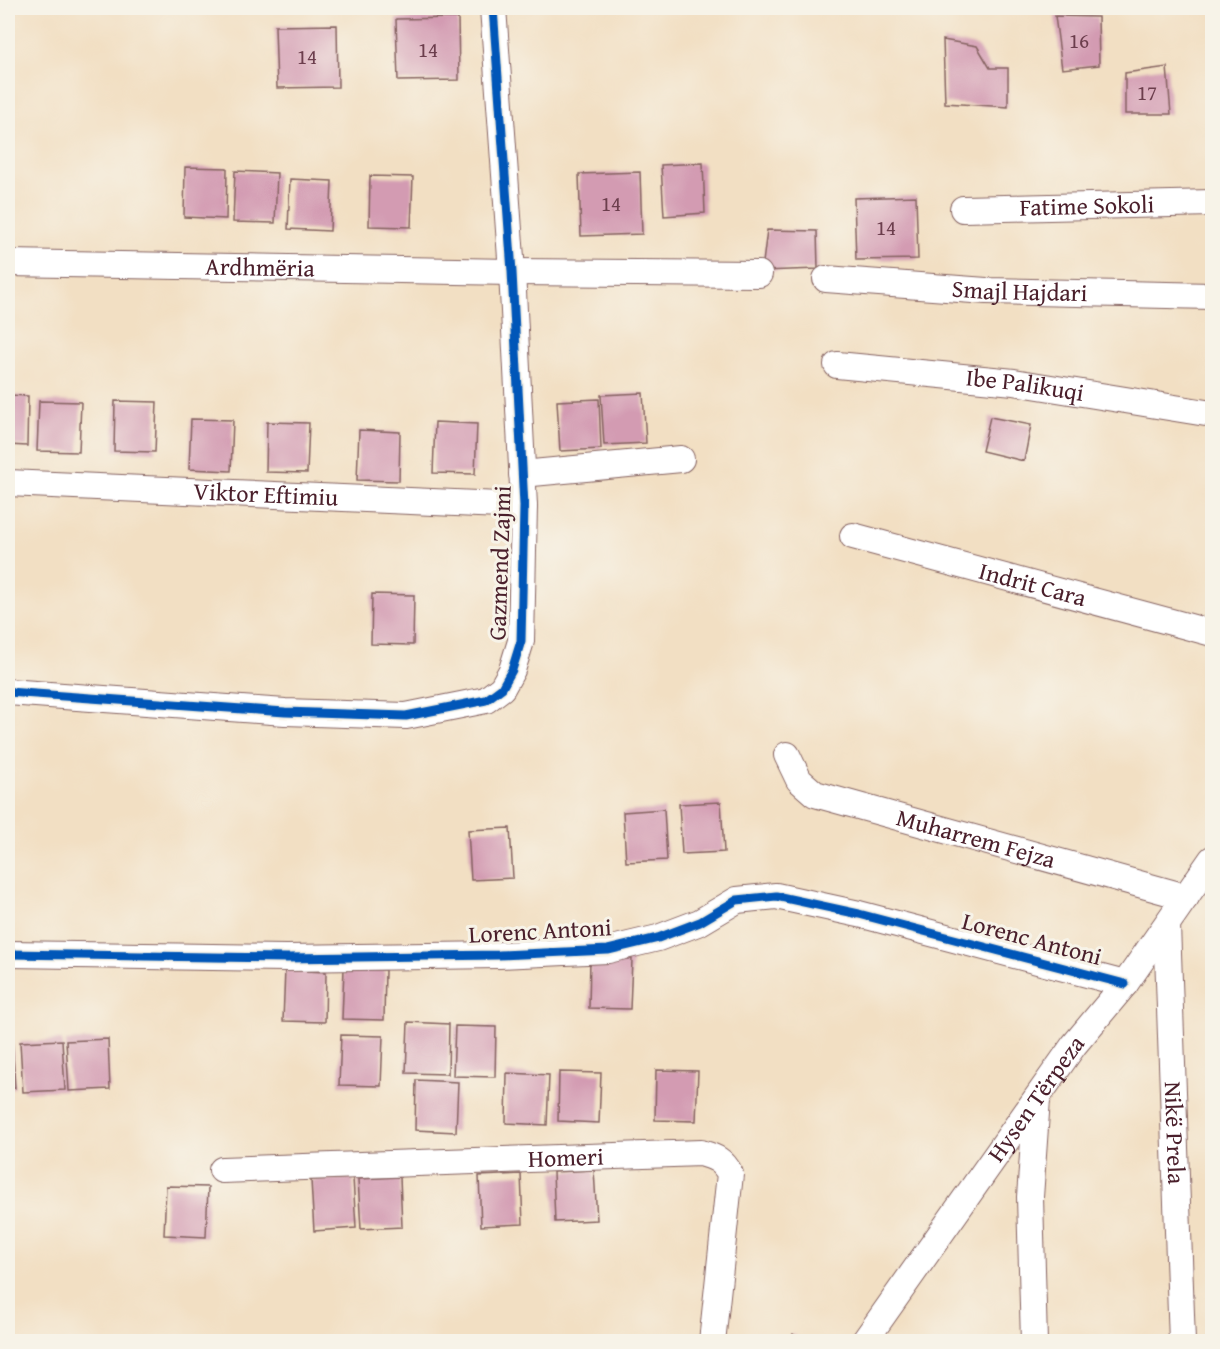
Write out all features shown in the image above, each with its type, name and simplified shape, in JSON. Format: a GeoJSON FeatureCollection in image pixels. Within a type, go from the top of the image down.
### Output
{"type":"FeatureCollection","features":[{"type":"Feature","properties":{"kind":"street","name":"Gazmend Zajmi"},"geometry":{"type":"LineString","coordinates":[[8,692],[285,711],[406,716],[486,700],[502,688],[512,670],[520,641],[524,506],[512,272],[493,8]]}},
{"type":"Feature","properties":{"kind":"street","name":"Fatime Sokoli"},"geometry":{"type":"LineString","coordinates":[[963,209],[1212,203]]}},
{"type":"Feature","properties":{"kind":"street","name":"Ardhmëria"},"geometry":{"type":"LineString","coordinates":[[8,263],[512,272]]}},
{"type":"Feature","properties":{"kind":"street"},"geometry":{"type":"LineString","coordinates":[[512,272],[759,274]]}},
{"type":"Feature","properties":{"kind":"street","name":"Smajl Hajdari"},"geometry":{"type":"LineString","coordinates":[[826,279],[986,291],[1212,296]]}},
{"type":"Feature","properties":{"kind":"street","name":"Ibe Palikuqi"},"geometry":{"type":"LineString","coordinates":[[837,365],[1014,382],[1212,414]]}},
{"type":"Feature","properties":{"kind":"street","name":"Gazmend Zajmi"},"geometry":{"type":"LineString","coordinates":[[522,474],[681,459]]}},
{"type":"Feature","properties":{"kind":"street","name":"Viktor Eftimiu"},"geometry":{"type":"LineString","coordinates":[[8,483],[524,506]]}},
{"type":"Feature","properties":{"kind":"street","name":"Indrit Cara"},"geometry":{"type":"LineString","coordinates":[[853,536],[1212,633]]}},
{"type":"Feature","properties":{"kind":"street","name":"Muharrem Fejza"},"geometry":{"type":"LineString","coordinates":[[787,755],[799,780],[815,794],[1186,897]]}},
{"type":"Feature","properties":{"kind":"street","name":"Hysen Tërpeza"},"geometry":{"type":"LineString","coordinates":[[864,1341],[1074,1045],[1125,984],[1212,859]]}},
{"type":"Feature","properties":{"kind":"street","name":"Lorenc Antoni"},"geometry":{"type":"LineString","coordinates":[[8,954],[287,958],[500,955],[608,950],[658,938],[690,926],[737,900],[776,896],[859,914],[1125,984]]}},
{"type":"Feature","properties":{"kind":"street","name":"Nikë Prela"},"geometry":{"type":"LineString","coordinates":[[1167,925],[1182,1341]]}},
{"type":"Feature","properties":{"kind":"street"},"geometry":{"type":"LineString","coordinates":[[1034,1341],[1029,1197],[1037,1099]]}},
{"type":"Feature","properties":{"kind":"street","name":"Homeri"},"geometry":{"type":"LineString","coordinates":[[222,1170],[701,1153],[716,1157],[725,1164],[730,1174],[712,1341]]}},
{"type":"Feature","properties":{"kind":"building"},"geometry":{"type":"Polygon","coordinates":[[[1055,16],[1098,17],[1099,65],[1062,69],[1055,16]]]}},
{"type":"Feature","properties":{"kind":"building"},"geometry":{"type":"Polygon","coordinates":[[[458,18],[459,80],[398,81],[396,19],[458,18]]]}},
{"type":"Feature","properties":{"kind":"building"},"geometry":{"type":"Polygon","coordinates":[[[337,25],[338,87],[277,88],[275,26],[337,25]]]}},
{"type":"Feature","properties":{"kind":"building"},"geometry":{"type":"Polygon","coordinates":[[[943,40],[977,46],[990,68],[1008,68],[1008,107],[945,103],[943,40]]]}},
{"type":"Feature","properties":{"kind":"building"},"geometry":{"type":"Polygon","coordinates":[[[1167,67],[1171,114],[1125,114],[1125,73],[1167,67]]]}},
{"type":"Feature","properties":{"kind":"building"},"geometry":{"type":"Polygon","coordinates":[[[703,163],[705,213],[664,216],[661,165],[703,163]]]}},
{"type":"Feature","properties":{"kind":"building"},"geometry":{"type":"Polygon","coordinates":[[[185,167],[227,168],[226,219],[184,217],[185,167]]]}},
{"type":"Feature","properties":{"kind":"building"},"geometry":{"type":"Polygon","coordinates":[[[235,171],[277,173],[275,223],[233,222],[235,171]]]}},
{"type":"Feature","properties":{"kind":"building"},"geometry":{"type":"Polygon","coordinates":[[[640,172],[642,234],[581,236],[579,174],[640,172]]]}},
{"type":"Feature","properties":{"kind":"building"},"geometry":{"type":"Polygon","coordinates":[[[370,176],[413,177],[411,227],[369,226],[370,176]]]}},
{"type":"Feature","properties":{"kind":"building"},"geometry":{"type":"Polygon","coordinates":[[[290,179],[332,181],[330,231],[288,229],[290,179]]]}},
{"type":"Feature","properties":{"kind":"building"},"geometry":{"type":"Polygon","coordinates":[[[916,196],[918,259],[856,260],[854,198],[916,196]]]}},
{"type":"Feature","properties":{"kind":"building"},"geometry":{"type":"Polygon","coordinates":[[[767,230],[817,231],[818,269],[762,271],[767,230]]]}},
{"type":"Feature","properties":{"kind":"building"},"geometry":{"type":"Polygon","coordinates":[[[643,393],[646,443],[604,445],[601,395],[643,393]]]}},
{"type":"Feature","properties":{"kind":"building"},"geometry":{"type":"Polygon","coordinates":[[[8,395],[28,396],[27,446],[8,445],[8,395]]]}},
{"type":"Feature","properties":{"kind":"building"},"geometry":{"type":"Polygon","coordinates":[[[599,399],[601,449],[560,451],[557,401],[599,399]]]}},
{"type":"Feature","properties":{"kind":"building"},"geometry":{"type":"Polygon","coordinates":[[[39,401],[81,402],[79,452],[37,451],[39,401]]]}},
{"type":"Feature","properties":{"kind":"building"},"geometry":{"type":"Polygon","coordinates":[[[115,401],[157,402],[155,452],[114,451],[115,401]]]}},
{"type":"Feature","properties":{"kind":"building"},"geometry":{"type":"Polygon","coordinates":[[[990,417],[1031,425],[1024,461],[982,451],[990,417]]]}},
{"type":"Feature","properties":{"kind":"building"},"geometry":{"type":"Polygon","coordinates":[[[191,419],[233,420],[231,471],[189,469],[191,419]]]}},
{"type":"Feature","properties":{"kind":"building"},"geometry":{"type":"Polygon","coordinates":[[[267,422],[309,423],[307,473],[266,472],[267,422]]]}},
{"type":"Feature","properties":{"kind":"building"},"geometry":{"type":"Polygon","coordinates":[[[435,422],[477,424],[475,474],[433,473],[435,422]]]}},
{"type":"Feature","properties":{"kind":"building"},"geometry":{"type":"Polygon","coordinates":[[[359,430],[400,432],[399,481],[357,480],[359,430]]]}},
{"type":"Feature","properties":{"kind":"building"},"geometry":{"type":"Polygon","coordinates":[[[372,594],[414,595],[413,645],[371,644],[372,594]]]}},
{"type":"Feature","properties":{"kind":"building"},"geometry":{"type":"Polygon","coordinates":[[[721,802],[724,852],[682,854],[679,804],[721,802]]]}},
{"type":"Feature","properties":{"kind":"building"},"geometry":{"type":"Polygon","coordinates":[[[664,809],[667,860],[626,862],[623,812],[664,809]]]}},
{"type":"Feature","properties":{"kind":"building"},"geometry":{"type":"Polygon","coordinates":[[[510,828],[513,878],[471,880],[468,830],[510,828]]]}},
{"type":"Feature","properties":{"kind":"building"},"geometry":{"type":"Polygon","coordinates":[[[590,958],[632,959],[630,1009],[589,1008],[590,958]]]}},
{"type":"Feature","properties":{"kind":"building"},"geometry":{"type":"Polygon","coordinates":[[[344,969],[385,970],[384,1020],[342,1019],[344,969]]]}},
{"type":"Feature","properties":{"kind":"building"},"geometry":{"type":"Polygon","coordinates":[[[285,970],[326,972],[325,1022],[283,1021],[285,970]]]}},
{"type":"Feature","properties":{"kind":"building"},"geometry":{"type":"Polygon","coordinates":[[[408,1022],[449,1024],[448,1074],[406,1073],[408,1022]]]}},
{"type":"Feature","properties":{"kind":"building"},"geometry":{"type":"Polygon","coordinates":[[[455,1026],[496,1027],[495,1077],[453,1076],[455,1026]]]}},
{"type":"Feature","properties":{"kind":"building"},"geometry":{"type":"Polygon","coordinates":[[[341,1035],[383,1036],[381,1086],[339,1085],[341,1035]]]}},
{"type":"Feature","properties":{"kind":"building"},"geometry":{"type":"Polygon","coordinates":[[[8,1038],[12,1038],[15,1088],[8,1089],[8,1038]]]}},
{"type":"Feature","properties":{"kind":"building"},"geometry":{"type":"Polygon","coordinates":[[[108,1039],[110,1089],[69,1091],[66,1041],[108,1039]]]}},
{"type":"Feature","properties":{"kind":"building"},"geometry":{"type":"Polygon","coordinates":[[[62,1040],[65,1090],[23,1092],[20,1042],[62,1040]]]}},
{"type":"Feature","properties":{"kind":"building"},"geometry":{"type":"Polygon","coordinates":[[[656,1070],[698,1071],[696,1121],[655,1120],[656,1070]]]}},
{"type":"Feature","properties":{"kind":"building"},"geometry":{"type":"Polygon","coordinates":[[[559,1072],[601,1073],[599,1123],[558,1121],[559,1072]]]}},
{"type":"Feature","properties":{"kind":"building"},"geometry":{"type":"Polygon","coordinates":[[[507,1073],[549,1075],[547,1125],[506,1123],[507,1073]]]}},
{"type":"Feature","properties":{"kind":"building"},"geometry":{"type":"Polygon","coordinates":[[[416,1080],[458,1082],[456,1132],[415,1130],[416,1080]]]}},
{"type":"Feature","properties":{"kind":"building"},"geometry":{"type":"Polygon","coordinates":[[[594,1170],[597,1220],[555,1222],[553,1172],[594,1170]]]}},
{"type":"Feature","properties":{"kind":"building"},"geometry":{"type":"Polygon","coordinates":[[[521,1174],[523,1224],[481,1226],[479,1176],[521,1174]]]}},
{"type":"Feature","properties":{"kind":"building"},"geometry":{"type":"Polygon","coordinates":[[[400,1177],[402,1227],[361,1229],[358,1179],[400,1177]]]}},
{"type":"Feature","properties":{"kind":"building"},"geometry":{"type":"Polygon","coordinates":[[[353,1178],[356,1228],[314,1231],[311,1180],[353,1178]]]}},
{"type":"Feature","properties":{"kind":"building"},"geometry":{"type":"Polygon","coordinates":[[[166,1186],[208,1187],[206,1237],[164,1235],[166,1186]]]}},
{"type":"Feature","properties":{"kind":"building"},"geometry":{"type":"Polygon","coordinates":[[[793,1334],[804,1342],[788,1342],[793,1334]]]}},
{"type":"Feature","properties":{"kind":"cycle path"},"geometry":{"type":"LineString","coordinates":[[8,692],[285,712],[406,716],[486,700],[502,688],[512,670],[521,641],[524,506],[512,272],[493,8]]}},
{"type":"Feature","properties":{"kind":"cycle path"},"geometry":{"type":"LineString","coordinates":[[8,954],[287,958],[499,955],[608,950],[658,938],[700,922],[737,900],[776,896],[859,914],[1125,984]]}}]}
